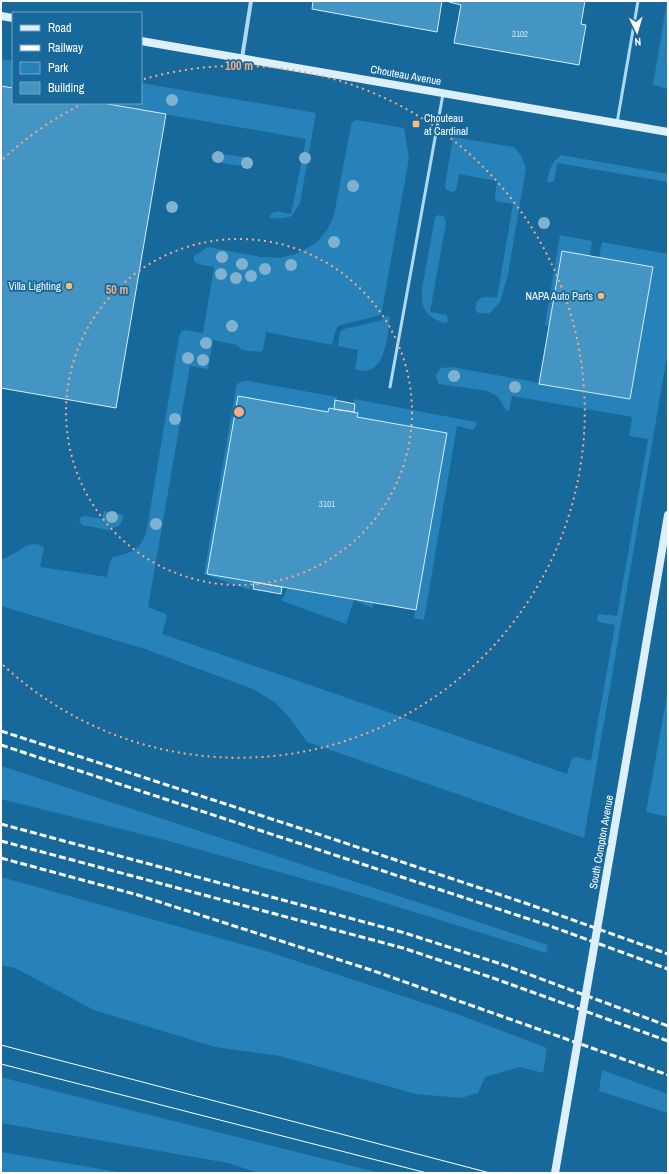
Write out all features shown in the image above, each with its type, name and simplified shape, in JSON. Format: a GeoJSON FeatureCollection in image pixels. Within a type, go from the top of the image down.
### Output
{"type":"FeatureCollection","features":[{"type":"Feature","properties":{"kind":"main road"},"geometry":{"type":"LineString","coordinates":[[1,16],[12,18]]}},
{"type":"Feature","properties":{"kind":"main road","name":"Chouteau Avenue"},"geometry":{"type":"LineString","coordinates":[[142,41],[668,132]]}},
{"type":"Feature","properties":{"kind":"main road","name":"South Compton Avenue"},"geometry":{"type":"LineString","coordinates":[[555,1173],[668,515]]}},
{"type":"Feature","properties":{"kind":"street"},"geometry":{"type":"LineString","coordinates":[[242,59],[251,1]]}},
{"type":"Feature","properties":{"kind":"lane"},"geometry":{"type":"LineString","coordinates":[[617,123],[638,1]]}},
{"type":"Feature","properties":{"kind":"lane"},"geometry":{"type":"LineString","coordinates":[[390,387],[443,93]]}},
{"type":"Feature","properties":{"kind":"green space"},"geometry":{"type":"Polygon","coordinates":[[[668,1],[668,89],[653,85],[668,1]]]}},
{"type":"Feature","properties":{"kind":"green space"},"geometry":{"type":"Polygon","coordinates":[[[1,59],[12,61],[12,88],[1,86],[1,59]]]}},
{"type":"Feature","properties":{"kind":"green space"},"geometry":{"type":"Polygon","coordinates":[[[142,83],[316,113],[300,203],[292,216],[278,219],[272,218],[269,217],[271,214],[276,212],[291,214],[306,139],[108,104],[142,104],[142,83]]]}},
{"type":"Feature","properties":{"kind":"green space"},"geometry":{"type":"Polygon","coordinates":[[[357,120],[404,128],[409,158],[382,311],[380,315],[338,326],[332,345],[266,332],[263,350],[261,352],[242,350],[237,345],[213,340],[208,369],[190,366],[148,607],[166,614],[167,617],[162,634],[567,774],[573,758],[578,757],[591,761],[615,625],[598,622],[597,619],[598,615],[600,614],[617,616],[648,439],[629,436],[632,417],[512,396],[509,411],[506,410],[498,397],[488,391],[439,384],[436,375],[441,368],[451,367],[630,399],[653,267],[599,258],[602,242],[668,254],[668,351],[584,838],[307,742],[293,722],[276,703],[253,689],[145,649],[1,606],[1,559],[28,545],[34,544],[44,548],[40,567],[107,577],[110,562],[113,557],[125,554],[137,548],[143,540],[146,534],[179,337],[181,331],[186,330],[203,333],[214,267],[198,264],[194,261],[194,256],[208,247],[261,257],[280,258],[296,254],[316,243],[327,230],[334,215],[351,125],[353,121],[357,120]]]}},
{"type":"Feature","properties":{"kind":"green space"},"geometry":{"type":"Polygon","coordinates":[[[453,137],[513,147],[518,151],[526,168],[508,274],[500,302],[489,314],[478,313],[476,305],[479,299],[482,298],[497,298],[513,204],[495,201],[497,181],[459,174],[456,191],[452,192],[446,190],[445,185],[453,137]]]}},
{"type":"Feature","properties":{"kind":"green space"},"geometry":{"type":"Polygon","coordinates":[[[216,153],[250,158],[253,161],[253,164],[249,167],[214,162],[211,158],[212,154],[216,153]]]}},
{"type":"Feature","properties":{"kind":"green space"},"geometry":{"type":"Polygon","coordinates":[[[561,155],[668,174],[668,182],[557,163],[554,181],[548,183],[547,181],[551,166],[561,155]]]}},
{"type":"Feature","properties":{"kind":"green space"},"geometry":{"type":"Polygon","coordinates":[[[439,215],[444,216],[446,224],[430,312],[447,315],[448,322],[445,323],[438,321],[429,315],[422,301],[422,289],[435,217],[439,215]]]}},
{"type":"Feature","properties":{"kind":"green space"},"geometry":{"type":"Polygon","coordinates":[[[560,235],[592,241],[590,256],[562,252],[549,326],[545,325],[560,235]]]}},
{"type":"Feature","properties":{"kind":"green space"},"geometry":{"type":"Polygon","coordinates":[[[386,316],[390,317],[388,335],[383,354],[379,362],[373,368],[365,371],[355,369],[358,350],[338,346],[340,332],[344,329],[382,320],[386,316]]]}},
{"type":"Feature","properties":{"kind":"green space"},"geometry":{"type":"Polygon","coordinates":[[[243,381],[337,397],[334,409],[329,408],[328,412],[207,574],[253,582],[250,590],[204,574],[236,388],[237,384],[243,381]]]}},
{"type":"Feature","properties":{"kind":"green space"},"geometry":{"type":"Polygon","coordinates":[[[354,399],[476,422],[476,426],[473,430],[457,426],[424,620],[414,618],[447,433],[357,417],[358,413],[354,412],[354,399]]]}},
{"type":"Feature","properties":{"kind":"green space"},"geometry":{"type":"Polygon","coordinates":[[[104,511],[123,515],[123,519],[119,526],[108,530],[82,525],[79,521],[80,518],[84,516],[102,519],[104,511]]]}},
{"type":"Feature","properties":{"kind":"green space"},"geometry":{"type":"Polygon","coordinates":[[[287,588],[374,603],[372,608],[354,600],[346,624],[282,601],[287,588]]]}},
{"type":"Feature","properties":{"kind":"green space"},"geometry":{"type":"Polygon","coordinates":[[[668,690],[668,817],[646,812],[668,690]]]}},
{"type":"Feature","properties":{"kind":"green space"},"geometry":{"type":"Polygon","coordinates":[[[1,766],[548,945],[546,953],[343,890],[165,840],[1,799],[1,766]]]}},
{"type":"Feature","properties":{"kind":"green space"},"geometry":{"type":"Polygon","coordinates":[[[1,877],[269,952],[457,1014],[547,1048],[543,1073],[520,1067],[485,1077],[478,1093],[461,1098],[416,1094],[280,1056],[215,1047],[94,1010],[15,968],[1,965],[1,877]]]}},
{"type":"Feature","properties":{"kind":"green space"},"geometry":{"type":"Polygon","coordinates":[[[602,1070],[668,1094],[668,1113],[599,1091],[602,1070]]]}},
{"type":"Feature","properties":{"kind":"green space"},"geometry":{"type":"Polygon","coordinates":[[[1,1077],[380,1173],[258,1173],[228,1163],[1,1123],[1,1077]]]}},
{"type":"Feature","properties":{"kind":"green space"},"geometry":{"type":"Polygon","coordinates":[[[1,1152],[124,1173],[1,1173],[1,1152]]]}},
{"type":"Feature","properties":{"kind":"building"},"geometry":{"type":"Polygon","coordinates":[[[313,1],[442,1],[437,32],[312,9],[313,1]]]}},
{"type":"Feature","properties":{"kind":"building"},"geometry":{"type":"Polygon","coordinates":[[[449,1],[585,1],[581,24],[586,25],[579,65],[454,43],[461,5],[449,1]]]}},
{"type":"Feature","properties":{"kind":"building","name":"Villa Lighting"},"geometry":{"type":"Polygon","coordinates":[[[1,86],[12,88],[12,104],[108,104],[166,114],[116,408],[1,388],[1,86]]]}},
{"type":"Feature","properties":{"kind":"building","name":"NAPA Auto Parts"},"geometry":{"type":"Polygon","coordinates":[[[562,251],[653,267],[630,399],[539,384],[562,251]]]}},
{"type":"Feature","properties":{"kind":"building"},"geometry":{"type":"Polygon","coordinates":[[[238,396],[328,412],[329,408],[358,413],[357,417],[447,433],[416,610],[207,574],[238,396]]]}},
{"type":"Feature","properties":{"kind":"building"},"geometry":{"type":"Polygon","coordinates":[[[335,400],[355,404],[354,412],[334,409],[335,400]]]}},
{"type":"Feature","properties":{"kind":"building"},"geometry":{"type":"Polygon","coordinates":[[[254,582],[282,587],[281,594],[253,589],[254,582]]]}},
{"type":"Feature","properties":{"kind":"tram line"},"geometry":{"type":"LineString","coordinates":[[1,1045],[490,1173]]}},
{"type":"Feature","properties":{"kind":"tram line"},"geometry":{"type":"LineString","coordinates":[[1,1064],[427,1173]]}},
{"type":"Feature","properties":{"kind":"railway"},"geometry":{"type":"LineString","coordinates":[[1,731],[531,905],[668,954]]}},
{"type":"Feature","properties":{"kind":"railway"},"geometry":{"type":"LineString","coordinates":[[1,745],[550,926],[668,969]]}},
{"type":"Feature","properties":{"kind":"railway"},"geometry":{"type":"LineString","coordinates":[[1,824],[405,933],[501,964],[668,1026]]}},
{"type":"Feature","properties":{"kind":"railway"},"geometry":{"type":"LineString","coordinates":[[1,841],[403,948],[493,978],[668,1041]]}},
{"type":"Feature","properties":{"kind":"railway"},"geometry":{"type":"LineString","coordinates":[[1,858],[138,895],[371,970],[668,1075]]}},
{"type":"Feature","properties":{"kind":"place","name":"Chouteau at Cardinal"},"geometry":{"type":"Point","coordinates":[416,124]}},
{"type":"Feature","properties":{"kind":"place","name":"Villa Lighting"},"geometry":{"type":"Point","coordinates":[69,286]}},
{"type":"Feature","properties":{"kind":"place","name":"NAPA Auto Parts"},"geometry":{"type":"Point","coordinates":[601,296]}}]}
